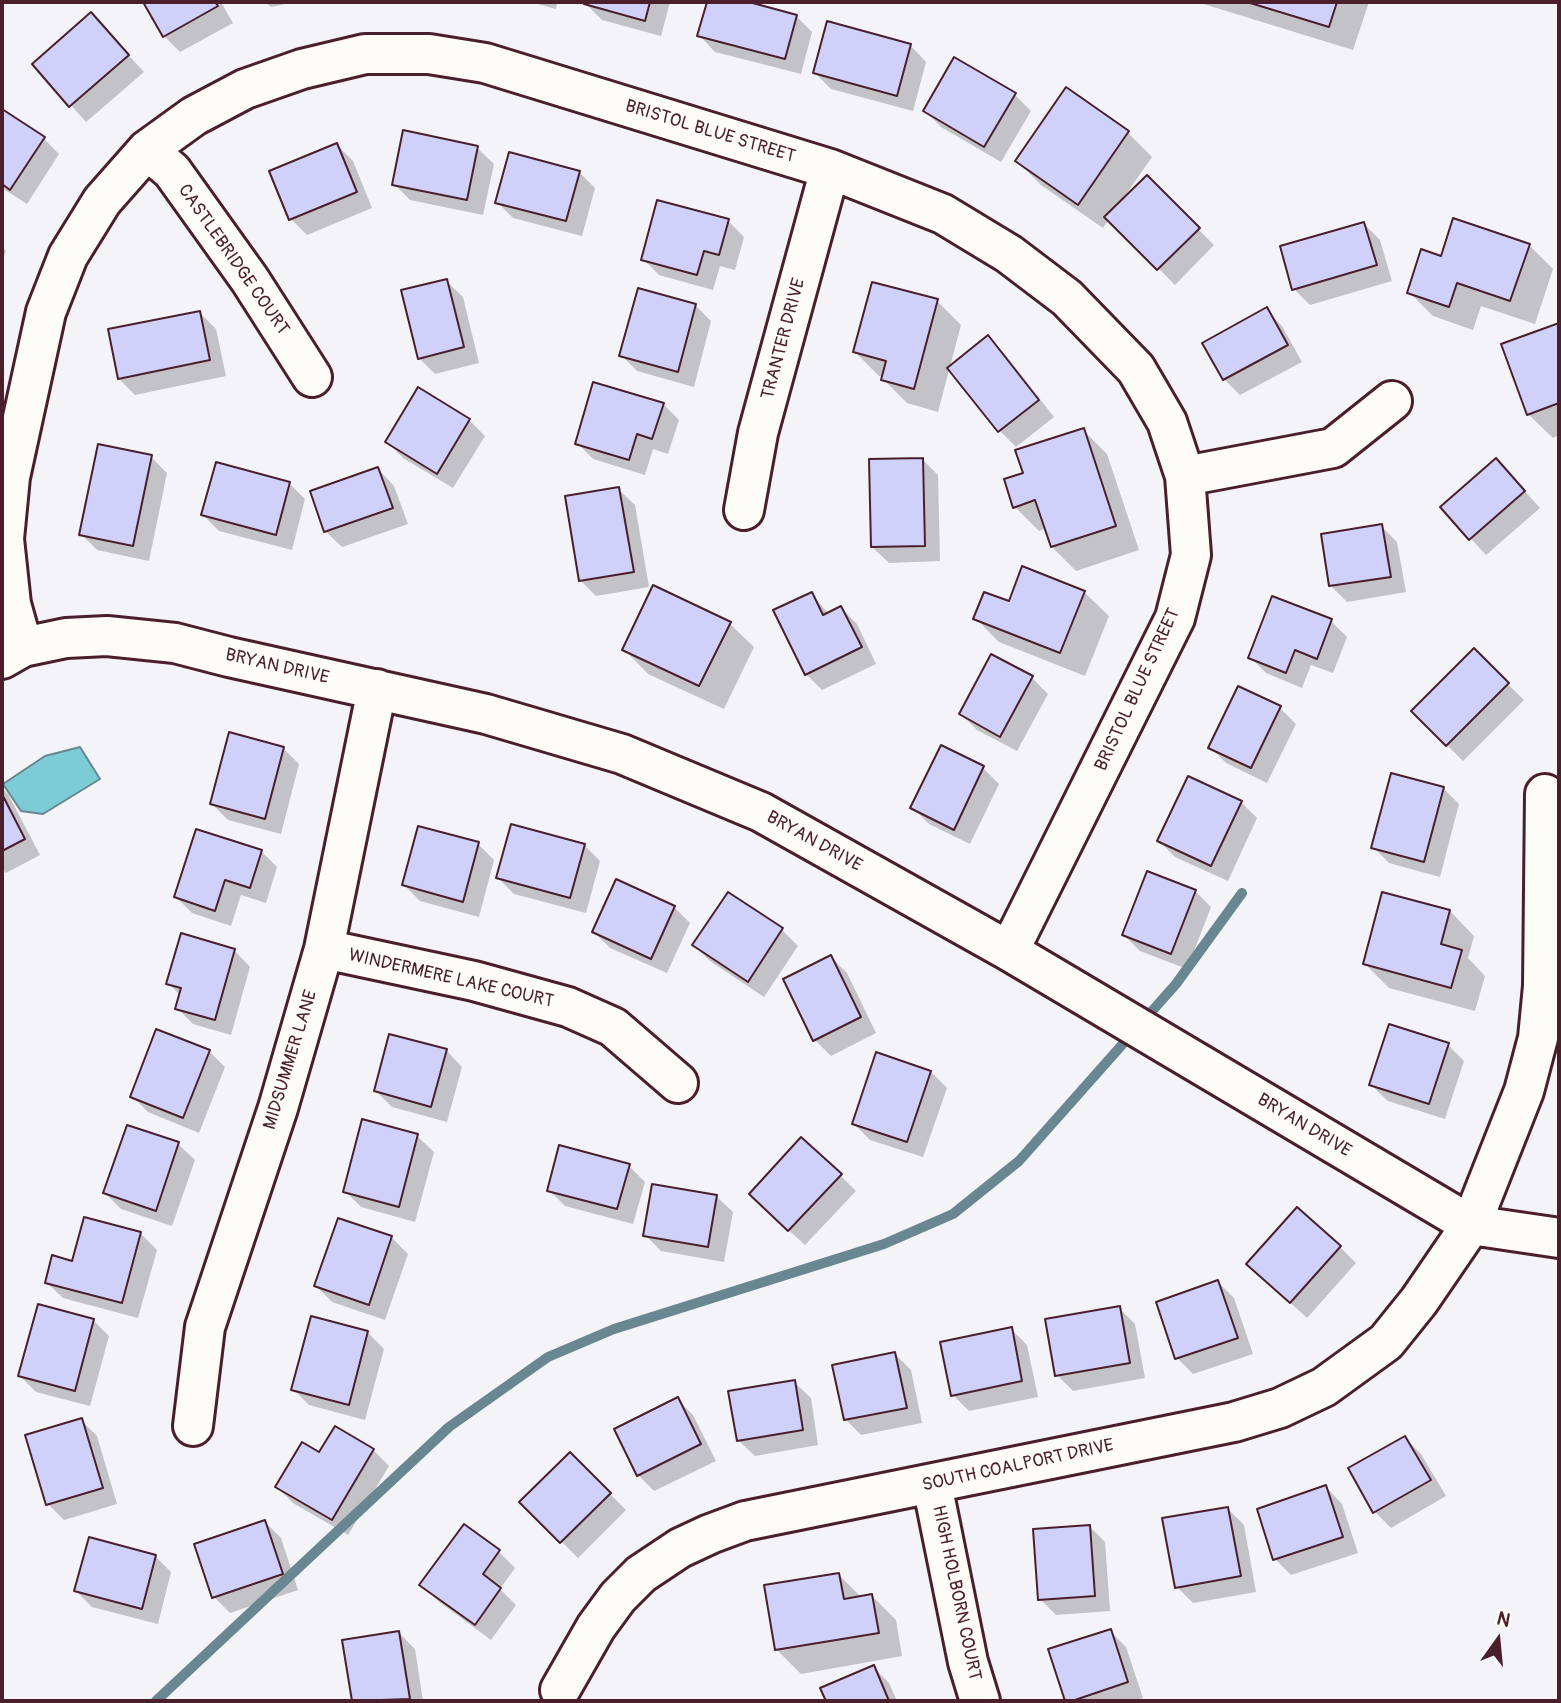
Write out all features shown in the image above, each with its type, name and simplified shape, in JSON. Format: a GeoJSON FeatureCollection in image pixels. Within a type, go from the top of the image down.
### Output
{"type":"FeatureCollection","features":[{"type":"Feature","properties":{"kind":"street","name":"BRISTOL BLUE STREET"},"geometry":{"type":"LineString","coordinates":[[12,653],[5,539],[10,477],[46,312],[68,256],[102,201],[147,150],[194,116],[245,89],[302,69],[365,54],[429,54],[485,63],[830,169],[943,214],[1009,254],[1067,298],[1136,369],[1167,422],[1185,476],[1191,555],[1175,618],[1009,951]]}},
{"type":"Feature","properties":{"kind":"street","name":"CASTLEBRIDGE COURT"},"geometry":{"type":"LineString","coordinates":[[147,150],[180,182],[250,280],[312,377]]}},
{"type":"Feature","properties":{"kind":"street","name":"TRANTER DRIVE"},"geometry":{"type":"LineString","coordinates":[[744,510],[758,433],[830,169]]}},
{"type":"Feature","properties":{"kind":"street"},"geometry":{"type":"LineString","coordinates":[[1185,476],[1333,447],[1392,401]]}},
{"type":"Feature","properties":{"kind":"street","name":"BRYAN DRIVE"},"geometry":{"type":"LineString","coordinates":[[12,653],[66,638],[107,636],[175,643],[486,713],[622,754],[761,813],[1009,951],[1471,1225],[1559,1238]]}},
{"type":"Feature","properties":{"kind":"street","name":"MIDSUMMER LANE"},"geometry":{"type":"LineString","coordinates":[[193,1426],[205,1326],[278,1108],[324,949],[377,690]]}},
{"type":"Feature","properties":{"kind":"street","name":"SOUTH COALPORT DRIVE"},"geometry":{"type":"LineString","coordinates":[[560,1690],[596,1626],[618,1597],[641,1573],[680,1548],[745,1521],[1234,1422],[1280,1408],[1324,1387],[1386,1342],[1419,1301],[1471,1225],[1524,1091],[1538,1038],[1543,986],[1545,794]]}},
{"type":"Feature","properties":{"kind":"street","name":"WINDERMERE LAKE COURT"},"geometry":{"type":"LineString","coordinates":[[324,949],[474,981],[568,1007],[613,1027],[678,1083]]}},
{"type":"Feature","properties":{"kind":"street","name":"HIGH HOLBORN COURT"},"geometry":{"type":"LineString","coordinates":[[933,1484],[968,1662],[980,1701]]}},
{"type":"Feature","properties":{"kind":"water"},"geometry":{"type":"Polygon","coordinates":[[[80,747],[100,779],[43,814],[21,811],[3,784],[45,756],[80,747]]]}},
{"type":"Feature","properties":{"kind":"building"},"geometry":{"type":"Polygon","coordinates":[[[143,2],[215,2],[218,6],[163,37],[143,2]]]}},
{"type":"Feature","properties":{"kind":"building"},"geometry":{"type":"Polygon","coordinates":[[[650,2],[645,21],[584,4],[650,2]]]}},
{"type":"Feature","properties":{"kind":"building"},"geometry":{"type":"Polygon","coordinates":[[[707,2],[749,2],[797,15],[785,59],[697,36],[707,2]]]}},
{"type":"Feature","properties":{"kind":"building"},"geometry":{"type":"Polygon","coordinates":[[[1247,2],[1337,2],[1329,27],[1247,2]]]}},
{"type":"Feature","properties":{"kind":"building"},"geometry":{"type":"Polygon","coordinates":[[[91,12],[129,55],[69,107],[32,64],[91,12]]]}},
{"type":"Feature","properties":{"kind":"building"},"geometry":{"type":"Polygon","coordinates":[[[827,21],[911,44],[897,96],[813,73],[827,21]]]}},
{"type":"Feature","properties":{"kind":"building"},"geometry":{"type":"Polygon","coordinates":[[[954,57],[1016,93],[984,147],[923,111],[954,57]]]}},
{"type":"Feature","properties":{"kind":"building"},"geometry":{"type":"Polygon","coordinates":[[[1066,87],[1129,131],[1078,205],[1015,161],[1066,87]]]}},
{"type":"Feature","properties":{"kind":"building"},"geometry":{"type":"Polygon","coordinates":[[[2,109],[45,137],[10,190],[2,184],[2,109]]]}},
{"type":"Feature","properties":{"kind":"building"},"geometry":{"type":"Polygon","coordinates":[[[403,130],[478,146],[467,200],[392,185],[403,130]]]}},
{"type":"Feature","properties":{"kind":"building"},"geometry":{"type":"Polygon","coordinates":[[[337,143],[357,192],[289,220],[269,171],[337,143]]]}},
{"type":"Feature","properties":{"kind":"building"},"geometry":{"type":"Polygon","coordinates":[[[509,152],[580,171],[566,221],[495,203],[509,152]]]}},
{"type":"Feature","properties":{"kind":"building"},"geometry":{"type":"Polygon","coordinates":[[[1147,175],[1200,228],[1157,270],[1104,217],[1147,175]]]}},
{"type":"Feature","properties":{"kind":"building"},"geometry":{"type":"Polygon","coordinates":[[[657,200],[729,219],[719,255],[704,251],[697,275],[641,260],[657,200]]]}},
{"type":"Feature","properties":{"kind":"building"},"geometry":{"type":"Polygon","coordinates":[[[1453,218],[1530,244],[1510,301],[1457,283],[1449,307],[1407,293],[1421,249],[1441,256],[1453,218]]]}},
{"type":"Feature","properties":{"kind":"building"},"geometry":{"type":"Polygon","coordinates":[[[1364,222],[1377,265],[1292,290],[1280,246],[1364,222]]]}},
{"type":"Feature","properties":{"kind":"building"},"geometry":{"type":"Polygon","coordinates":[[[447,279],[464,347],[418,359],[401,290],[447,279]]]}},
{"type":"Feature","properties":{"kind":"building"},"geometry":{"type":"Polygon","coordinates":[[[872,282],[938,299],[914,389],[881,380],[886,361],[853,352],[872,282]]]}},
{"type":"Feature","properties":{"kind":"building"},"geometry":{"type":"Polygon","coordinates":[[[638,288],[696,304],[678,372],[619,356],[638,288]]]}},
{"type":"Feature","properties":{"kind":"building"},"geometry":{"type":"Polygon","coordinates":[[[1267,307],[1288,345],[1223,380],[1202,343],[1267,307]]]}},
{"type":"Feature","properties":{"kind":"building"},"geometry":{"type":"Polygon","coordinates":[[[200,311],[210,360],[118,379],[108,329],[200,311]]]}},
{"type":"Feature","properties":{"kind":"building"},"geometry":{"type":"Polygon","coordinates":[[[1559,323],[1559,403],[1527,415],[1501,344],[1559,323]]]}},
{"type":"Feature","properties":{"kind":"building"},"geometry":{"type":"Polygon","coordinates":[[[988,335],[1039,400],[998,432],[947,368],[988,335]]]}},
{"type":"Feature","properties":{"kind":"building"},"geometry":{"type":"Polygon","coordinates":[[[593,382],[664,403],[652,439],[637,434],[629,460],[575,444],[593,382]]]}},
{"type":"Feature","properties":{"kind":"building"},"geometry":{"type":"Polygon","coordinates":[[[418,387],[470,419],[437,474],[385,442],[418,387]]]}},
{"type":"Feature","properties":{"kind":"building"},"geometry":{"type":"Polygon","coordinates":[[[1084,428],[1116,526],[1051,547],[1035,500],[1013,508],[1004,479],[1023,473],[1015,450],[1084,428]]]}},
{"type":"Feature","properties":{"kind":"building"},"geometry":{"type":"Polygon","coordinates":[[[98,444],[152,455],[133,546],[79,535],[98,444]]]}},
{"type":"Feature","properties":{"kind":"building"},"geometry":{"type":"Polygon","coordinates":[[[923,458],[925,546],[871,547],[869,459],[923,458]]]}},
{"type":"Feature","properties":{"kind":"building"},"geometry":{"type":"Polygon","coordinates":[[[1496,458],[1525,491],[1469,540],[1440,507],[1496,458]]]}},
{"type":"Feature","properties":{"kind":"building"},"geometry":{"type":"Polygon","coordinates":[[[216,462],[290,482],[276,535],[201,515],[216,462]]]}},
{"type":"Feature","properties":{"kind":"building"},"geometry":{"type":"Polygon","coordinates":[[[378,467],[393,508],[324,532],[310,491],[378,467]]]}},
{"type":"Feature","properties":{"kind":"building"},"geometry":{"type":"Polygon","coordinates":[[[619,487],[634,572],[579,581],[565,496],[619,487]]]}},
{"type":"Feature","properties":{"kind":"building"},"geometry":{"type":"Polygon","coordinates":[[[1382,524],[1391,577],[1329,586],[1321,534],[1382,524]]]}},
{"type":"Feature","properties":{"kind":"building"},"geometry":{"type":"Polygon","coordinates":[[[1022,566],[1085,591],[1060,653],[973,619],[984,592],[1009,601],[1022,566]]]}},
{"type":"Feature","properties":{"kind":"building"},"geometry":{"type":"Polygon","coordinates":[[[653,585],[731,622],[699,686],[622,650],[653,585]]]}},
{"type":"Feature","properties":{"kind":"building"},"geometry":{"type":"Polygon","coordinates":[[[812,592],[823,615],[841,606],[862,647],[805,675],[773,610],[812,592]]]}},
{"type":"Feature","properties":{"kind":"building"},"geometry":{"type":"Polygon","coordinates":[[[1272,596],[1332,619],[1317,659],[1295,650],[1286,673],[1248,658],[1272,596]]]}},
{"type":"Feature","properties":{"kind":"building"},"geometry":{"type":"Polygon","coordinates":[[[1474,648],[1509,683],[1446,746],[1411,711],[1474,648]]]}},
{"type":"Feature","properties":{"kind":"building"},"geometry":{"type":"Polygon","coordinates":[[[991,654],[1033,676],[1000,737],[959,714],[991,654]]]}},
{"type":"Feature","properties":{"kind":"building"},"geometry":{"type":"Polygon","coordinates":[[[1238,686],[1281,706],[1251,768],[1208,748],[1238,686]]]}},
{"type":"Feature","properties":{"kind":"building"},"geometry":{"type":"Polygon","coordinates":[[[229,732],[284,747],[265,819],[210,804],[229,732]]]}},
{"type":"Feature","properties":{"kind":"building"},"geometry":{"type":"Polygon","coordinates":[[[941,745],[984,766],[954,830],[910,808],[941,745]]]}},
{"type":"Feature","properties":{"kind":"building"},"geometry":{"type":"Polygon","coordinates":[[[1391,773],[1444,787],[1424,862],[1371,848],[1391,773]]]}},
{"type":"Feature","properties":{"kind":"building"},"geometry":{"type":"Polygon","coordinates":[[[1188,776],[1242,801],[1211,866],[1157,841],[1188,776]]]}},
{"type":"Feature","properties":{"kind":"building"},"geometry":{"type":"Polygon","coordinates":[[[2,794],[25,839],[2,851],[2,794]]]}},
{"type":"Feature","properties":{"kind":"building"},"geometry":{"type":"Polygon","coordinates":[[[511,824],[585,844],[570,898],[496,878],[511,824]]]}},
{"type":"Feature","properties":{"kind":"building"},"geometry":{"type":"Polygon","coordinates":[[[418,826],[479,842],[463,902],[402,885],[418,826]]]}},
{"type":"Feature","properties":{"kind":"building"},"geometry":{"type":"Polygon","coordinates":[[[196,829],[262,850],[250,888],[225,880],[215,911],[174,897],[196,829]]]}},
{"type":"Feature","properties":{"kind":"building"},"geometry":{"type":"Polygon","coordinates":[[[1147,871],[1196,890],[1171,954],[1122,935],[1147,871]]]}},
{"type":"Feature","properties":{"kind":"building"},"geometry":{"type":"Polygon","coordinates":[[[616,879],[675,906],[651,959],[592,932],[616,879]]]}},
{"type":"Feature","properties":{"kind":"building"},"geometry":{"type":"Polygon","coordinates":[[[728,892],[783,928],[748,982],[692,945],[728,892]]]}},
{"type":"Feature","properties":{"kind":"building"},"geometry":{"type":"Polygon","coordinates":[[[1382,892],[1450,910],[1441,944],[1462,950],[1451,988],[1363,964],[1382,892]]]}},
{"type":"Feature","properties":{"kind":"building"},"geometry":{"type":"Polygon","coordinates":[[[181,933],[235,949],[215,1020],[175,1009],[181,988],[166,984],[181,933]]]}},
{"type":"Feature","properties":{"kind":"building"},"geometry":{"type":"Polygon","coordinates":[[[831,955],[861,1017],[813,1041],[783,979],[831,955]]]}},
{"type":"Feature","properties":{"kind":"building"},"geometry":{"type":"Polygon","coordinates":[[[1389,1024],[1449,1043],[1429,1104],[1369,1085],[1389,1024]]]}},
{"type":"Feature","properties":{"kind":"building"},"geometry":{"type":"Polygon","coordinates":[[[156,1029],[210,1050],[183,1118],[130,1097],[156,1029]]]}},
{"type":"Feature","properties":{"kind":"building"},"geometry":{"type":"Polygon","coordinates":[[[389,1034],[447,1049],[431,1107],[374,1091],[389,1034]]]}},
{"type":"Feature","properties":{"kind":"building"},"geometry":{"type":"Polygon","coordinates":[[[876,1052],[931,1071],[907,1142],[852,1124],[876,1052]]]}},
{"type":"Feature","properties":{"kind":"building"},"geometry":{"type":"Polygon","coordinates":[[[362,1119],[418,1134],[399,1207],[343,1192],[362,1119]]]}},
{"type":"Feature","properties":{"kind":"building"},"geometry":{"type":"Polygon","coordinates":[[[127,1125],[179,1142],[156,1211],[103,1193],[127,1125]]]}},
{"type":"Feature","properties":{"kind":"building"},"geometry":{"type":"Polygon","coordinates":[[[801,1137],[842,1174],[788,1231],[749,1194],[801,1137]]]}},
{"type":"Feature","properties":{"kind":"building"},"geometry":{"type":"Polygon","coordinates":[[[559,1145],[630,1164],[617,1209],[547,1191],[559,1145]]]}},
{"type":"Feature","properties":{"kind":"building"},"geometry":{"type":"Polygon","coordinates":[[[652,1184],[717,1195],[708,1247],[643,1236],[652,1184]]]}},
{"type":"Feature","properties":{"kind":"building"},"geometry":{"type":"Polygon","coordinates":[[[1297,1207],[1341,1246],[1290,1303],[1246,1264],[1297,1207]]]}},
{"type":"Feature","properties":{"kind":"building"},"geometry":{"type":"Polygon","coordinates":[[[84,1217],[141,1232],[122,1303],[45,1283],[52,1255],[72,1261],[84,1217]]]}},
{"type":"Feature","properties":{"kind":"building"},"geometry":{"type":"Polygon","coordinates":[[[338,1218],[392,1236],[369,1305],[314,1286],[338,1218]]]}},
{"type":"Feature","properties":{"kind":"building"},"geometry":{"type":"Polygon","coordinates":[[[1218,1280],[1238,1338],[1175,1359],[1156,1302],[1218,1280]]]}},
{"type":"Feature","properties":{"kind":"building"},"geometry":{"type":"Polygon","coordinates":[[[38,1304],[94,1319],[75,1391],[18,1376],[38,1304]]]}},
{"type":"Feature","properties":{"kind":"building"},"geometry":{"type":"Polygon","coordinates":[[[1120,1306],[1130,1363],[1055,1376],[1045,1319],[1120,1306]]]}},
{"type":"Feature","properties":{"kind":"building"},"geometry":{"type":"Polygon","coordinates":[[[311,1316],[368,1331],[349,1405],[291,1390],[311,1316]]]}},
{"type":"Feature","properties":{"kind":"building"},"geometry":{"type":"Polygon","coordinates":[[[1012,1327],[1022,1381],[951,1396],[940,1342],[1012,1327]]]}},
{"type":"Feature","properties":{"kind":"building"},"geometry":{"type":"Polygon","coordinates":[[[895,1352],[907,1408],[844,1420],[832,1365],[895,1352]]]}},
{"type":"Feature","properties":{"kind":"building"},"geometry":{"type":"Polygon","coordinates":[[[795,1380],[803,1430],[737,1441],[728,1391],[795,1380]]]}},
{"type":"Feature","properties":{"kind":"building"},"geometry":{"type":"Polygon","coordinates":[[[678,1397],[701,1444],[637,1476],[614,1429],[678,1397]]]}},
{"type":"Feature","properties":{"kind":"building"},"geometry":{"type":"Polygon","coordinates":[[[82,1418],[103,1488],[46,1505],[25,1435],[82,1418]]]}},
{"type":"Feature","properties":{"kind":"building"},"geometry":{"type":"Polygon","coordinates":[[[335,1426],[374,1449],[332,1520],[275,1487],[302,1442],[319,1452],[335,1426]]]}},
{"type":"Feature","properties":{"kind":"building"},"geometry":{"type":"Polygon","coordinates":[[[1405,1436],[1431,1480],[1373,1513],[1348,1468],[1405,1436]]]}},
{"type":"Feature","properties":{"kind":"building"},"geometry":{"type":"Polygon","coordinates":[[[570,1452],[611,1493],[560,1543],[519,1502],[570,1452]]]}},
{"type":"Feature","properties":{"kind":"building"},"geometry":{"type":"Polygon","coordinates":[[[1326,1485],[1343,1537],[1273,1560],[1257,1509],[1326,1485]]]}},
{"type":"Feature","properties":{"kind":"building"},"geometry":{"type":"Polygon","coordinates":[[[1228,1507],[1241,1576],[1175,1588],[1162,1518],[1228,1507]]]}},
{"type":"Feature","properties":{"kind":"building"},"geometry":{"type":"Polygon","coordinates":[[[265,1520],[283,1574],[212,1598],[194,1544],[265,1520]]]}},
{"type":"Feature","properties":{"kind":"building"},"geometry":{"type":"Polygon","coordinates":[[[464,1524],[500,1550],[483,1574],[501,1588],[475,1625],[419,1585],[464,1524]]]}},
{"type":"Feature","properties":{"kind":"building"},"geometry":{"type":"Polygon","coordinates":[[[1090,1525],[1095,1596],[1038,1600],[1033,1529],[1090,1525]]]}},
{"type":"Feature","properties":{"kind":"building"},"geometry":{"type":"Polygon","coordinates":[[[89,1537],[156,1555],[142,1609],[74,1591],[89,1537]]]}},
{"type":"Feature","properties":{"kind":"building"},"geometry":{"type":"Polygon","coordinates":[[[839,1573],[844,1599],[872,1594],[879,1633],[775,1650],[764,1585],[839,1573]]]}},
{"type":"Feature","properties":{"kind":"building"},"geometry":{"type":"Polygon","coordinates":[[[1111,1629],[1128,1682],[1065,1701],[1048,1649],[1111,1629]]]}},
{"type":"Feature","properties":{"kind":"building"},"geometry":{"type":"Polygon","coordinates":[[[399,1631],[410,1699],[352,1701],[342,1640],[399,1631]]]}},
{"type":"Feature","properties":{"kind":"building"},"geometry":{"type":"Polygon","coordinates":[[[874,1665],[889,1701],[826,1701],[820,1688],[874,1665]]]}},
{"type":"Feature","properties":{"kind":"waterway"},"geometry":{"type":"LineString","coordinates":[[156,1701],[449,1427],[548,1357],[614,1329],[884,1244],[953,1214],[1019,1161],[1176,984],[1242,893]]}}]}
